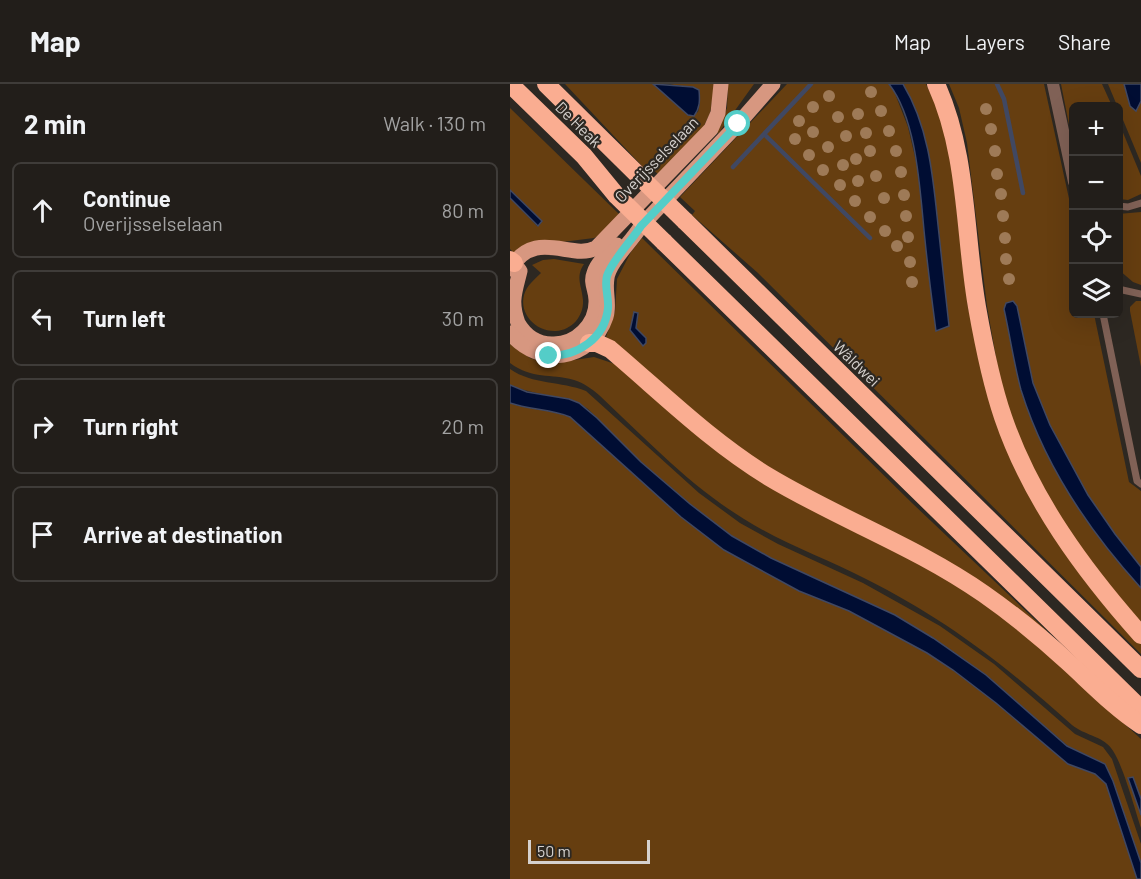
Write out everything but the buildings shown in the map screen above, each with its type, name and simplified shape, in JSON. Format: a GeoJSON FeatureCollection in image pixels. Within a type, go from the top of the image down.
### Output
{"type":"FeatureCollection","features":[{"type":"Feature","properties":{"kind":"highway","name":"De Heak"},"geometry":{"type":"LineString","coordinates":[[510,84],[584,156],[616,195]]}},
{"type":"Feature","properties":{"kind":"highway","name":"Wâldwei"},"geometry":{"type":"LineString","coordinates":[[546,84],[1141,669]]}},
{"type":"Feature","properties":{"kind":"highway"},"geometry":{"type":"LineString","coordinates":[[936,84],[955,139],[977,307],[1003,417],[1032,483],[1058,527],[1097,583],[1141,634]]}},
{"type":"Feature","properties":{"kind":"highway"},"geometry":{"type":"LineString","coordinates":[[510,97],[578,163],[616,195],[1141,709]]}},
{"type":"Feature","properties":{"kind":"highway"},"geometry":{"type":"LineString","coordinates":[[589,343],[597,343],[610,349],[689,420],[747,463],[810,500],[924,558],[984,594],[1042,638],[1123,713],[1141,725]]}},
{"type":"Feature","properties":{"kind":"main road","name":"Overijsselselaan"},"geometry":{"type":"LineString","coordinates":[[511,264],[529,252],[544,247],[553,246],[582,251],[596,248],[711,129],[718,113],[721,84]]}},
{"type":"Feature","properties":{"kind":"main road"},"geometry":{"type":"LineString","coordinates":[[511,264],[520,271],[511,293],[512,309],[515,320],[529,336],[547,344],[555,344],[579,336],[590,325],[595,312],[596,300],[592,279],[773,84]]}},
{"type":"Feature","properties":{"kind":"main road"},"geometry":{"type":"LineString","coordinates":[[510,333],[525,348],[549,356],[570,353],[589,343],[600,331],[608,311],[604,267]]}},
{"type":"Feature","properties":{"kind":"street"},"geometry":{"type":"LineString","coordinates":[[1053,84],[1069,158]]}},
{"type":"Feature","properties":{"kind":"lane"},"geometry":{"type":"LineString","coordinates":[[1123,206],[1141,203]]}},
{"type":"Feature","properties":{"kind":"lane"},"geometry":{"type":"LineString","coordinates":[[1123,290],[1141,294]]}},
{"type":"Feature","properties":{"kind":"lane"},"geometry":{"type":"LineString","coordinates":[[1104,318],[1137,481],[1141,484]]}},
{"type":"Feature","properties":{"kind":"shaded area"},"geometry":{"type":"Polygon","coordinates":[[[565,84],[653,84],[688,115],[698,112],[699,90],[670,84],[715,84],[710,113],[703,128],[660,176],[647,164],[643,167],[565,84]]]}},
{"type":"Feature","properties":{"kind":"shaded area"},"geometry":{"type":"Polygon","coordinates":[[[728,84],[754,84],[718,134],[717,131],[727,108],[728,84]]]}},
{"type":"Feature","properties":{"kind":"shaded area"},"geometry":{"type":"Polygon","coordinates":[[[787,84],[889,84],[894,91],[908,127],[918,170],[937,331],[949,325],[922,127],[903,84],[926,84],[937,107],[952,168],[968,308],[1005,435],[1141,641],[1141,654],[758,273],[692,215],[695,211],[680,197],[787,84]]]}},
{"type":"Feature","properties":{"kind":"shaded area"},"geometry":{"type":"Polygon","coordinates":[[[949,84],[1044,84],[1069,199],[1069,318],[1095,318],[1129,482],[1141,491],[1141,567],[1108,525],[1064,456],[1033,382],[1017,306],[1013,301],[1006,303],[1004,309],[1021,390],[1042,444],[1086,520],[1141,588],[1141,627],[1061,522],[1016,437],[1000,380],[987,306],[967,143],[959,108],[949,84]]]}},
{"type":"Feature","properties":{"kind":"shaded area"},"geometry":{"type":"Polygon","coordinates":[[[1061,84],[1102,84],[1110,102],[1069,102],[1069,125],[1061,84]]]}},
{"type":"Feature","properties":{"kind":"shaded area"},"geometry":{"type":"Polygon","coordinates":[[[1108,84],[1124,84],[1130,106],[1136,110],[1141,101],[1141,163],[1123,120],[1123,102],[1116,102],[1108,84]]]}},
{"type":"Feature","properties":{"kind":"shaded area"},"geometry":{"type":"Polygon","coordinates":[[[510,108],[621,216],[600,235],[514,253],[510,249],[510,198],[537,226],[542,221],[510,190],[510,108]]]}},
{"type":"Feature","properties":{"kind":"shaded area"},"geometry":{"type":"Polygon","coordinates":[[[1123,133],[1141,176],[1141,194],[1128,200],[1123,199],[1123,133]]]}},
{"type":"Feature","properties":{"kind":"shaded area"},"geometry":{"type":"Polygon","coordinates":[[[1141,212],[1141,285],[1133,282],[1123,273],[1123,214],[1141,212]]]}},
{"type":"Feature","properties":{"kind":"shaded area"},"geometry":{"type":"Polygon","coordinates":[[[642,238],[912,503],[1048,632],[742,454],[606,337],[615,312],[617,279],[631,252],[642,238]]]}},
{"type":"Feature","properties":{"kind":"shaded area"},"geometry":{"type":"Polygon","coordinates":[[[554,259],[584,264],[579,277],[583,306],[579,317],[572,325],[562,330],[549,331],[531,320],[524,309],[523,302],[527,288],[541,273],[532,265],[543,260],[554,259]]]}},
{"type":"Feature","properties":{"kind":"shaded area"},"geometry":{"type":"Polygon","coordinates":[[[1136,301],[1141,301],[1141,367],[1130,311],[1130,307],[1136,301]]]}},
{"type":"Feature","properties":{"kind":"shaded area"},"geometry":{"type":"Polygon","coordinates":[[[510,344],[530,358],[548,364],[594,357],[615,364],[666,407],[921,563],[1011,621],[1141,739],[1141,799],[1133,777],[1128,778],[1141,815],[1141,828],[1119,763],[1107,744],[1072,725],[999,663],[923,610],[866,579],[773,536],[724,506],[687,477],[588,386],[574,380],[526,372],[510,363],[510,344]]]}},
{"type":"Feature","properties":{"kind":"shaded area"},"geometry":{"type":"Polygon","coordinates":[[[510,369],[528,378],[586,391],[699,493],[740,523],[778,544],[863,583],[940,626],[994,664],[1075,734],[1103,747],[1112,759],[1141,844],[1141,863],[1105,764],[1068,746],[986,675],[933,638],[895,615],[771,558],[732,536],[641,462],[588,409],[510,385],[510,369]]]}},
{"type":"Feature","properties":{"kind":"shaded area"},"geometry":{"type":"Polygon","coordinates":[[[510,403],[570,417],[681,517],[724,550],[799,591],[849,611],[927,653],[996,703],[1068,764],[1095,774],[1106,784],[1137,879],[510,879],[510,403]]]}},
{"type":"Feature","properties":{"kind":"water"},"geometry":{"type":"Polygon","coordinates":[[[653,84],[693,87],[699,90],[699,104],[694,116],[688,115],[653,84]]]}},
{"type":"Feature","properties":{"kind":"water"},"geometry":{"type":"Polygon","coordinates":[[[889,84],[903,84],[919,117],[928,153],[949,326],[936,331],[912,137],[899,99],[889,84]]]}},
{"type":"Feature","properties":{"kind":"water"},"geometry":{"type":"Polygon","coordinates":[[[1124,84],[1141,84],[1141,101],[1136,111],[1130,106],[1124,84]]]}},
{"type":"Feature","properties":{"kind":"water"},"geometry":{"type":"Polygon","coordinates":[[[510,190],[542,221],[538,226],[510,198],[510,190]]]}},
{"type":"Feature","properties":{"kind":"water"},"geometry":{"type":"Polygon","coordinates":[[[1013,301],[1017,306],[1033,383],[1050,425],[1088,495],[1141,567],[1141,588],[1086,520],[1042,444],[1021,390],[1014,360],[1004,309],[1006,303],[1013,301]]]}},
{"type":"Feature","properties":{"kind":"water"},"geometry":{"type":"Polygon","coordinates":[[[634,312],[638,313],[636,328],[646,338],[643,346],[630,330],[634,312]]]}},
{"type":"Feature","properties":{"kind":"water"},"geometry":{"type":"Polygon","coordinates":[[[510,385],[527,392],[569,399],[579,403],[641,462],[732,536],[771,558],[895,615],[933,638],[986,675],[1067,746],[1105,764],[1141,863],[1141,879],[1137,879],[1106,784],[1095,774],[1068,764],[996,703],[927,653],[849,611],[799,591],[724,550],[681,517],[570,417],[510,403],[510,385]]]}},
{"type":"Feature","properties":{"kind":"water"},"geometry":{"type":"Polygon","coordinates":[[[1133,777],[1141,799],[1141,815],[1128,778],[1133,777]]]}},
{"type":"Feature","properties":{"kind":"waterway"},"geometry":{"type":"LineString","coordinates":[[733,167],[811,84]]}},
{"type":"Feature","properties":{"kind":"waterway"},"geometry":{"type":"LineString","coordinates":[[997,84],[1004,99],[1023,193]]}},
{"type":"Feature","properties":{"kind":"waterway"},"geometry":{"type":"LineString","coordinates":[[765,135],[870,238]]}},
{"type":"Feature","properties":{"kind":"route"},"geometry":{"type":"LineString","coordinates":[[549,356],[564,355],[578,350],[589,343],[600,331],[608,311],[606,282],[613,263],[641,226],[738,124]]}}]}
